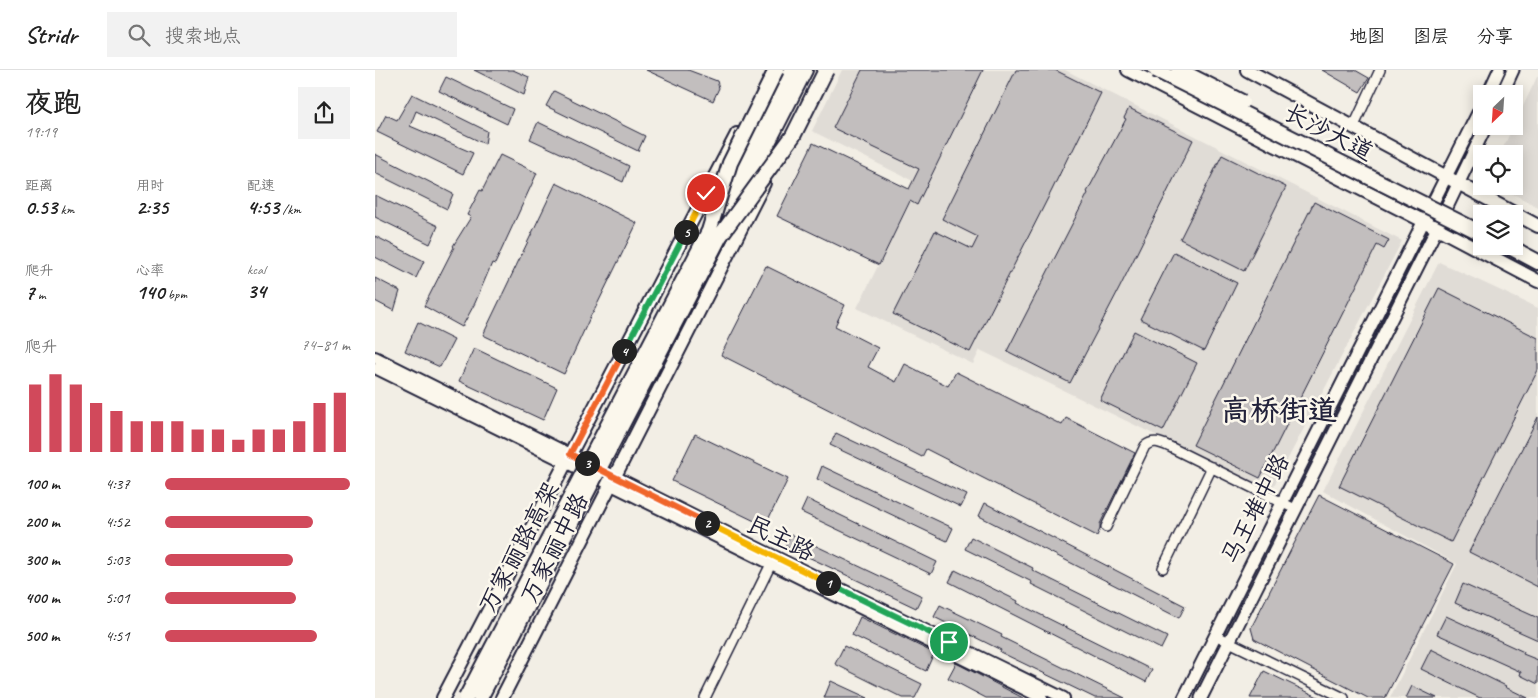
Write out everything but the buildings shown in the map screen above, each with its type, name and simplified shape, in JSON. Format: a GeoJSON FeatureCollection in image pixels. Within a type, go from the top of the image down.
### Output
{"type":"FeatureCollection","features":[{"type":"Feature","properties":{"kind":"highway"},"geometry":{"type":"LineString","coordinates":[[715,234],[730,163],[776,70]]}},
{"type":"Feature","properties":{"kind":"highway","name":"万家丽路高架"},"geometry":{"type":"LineString","coordinates":[[480,698],[715,234],[791,70]]}},
{"type":"Feature","properties":{"kind":"highway","name":"万家丽路高架"},"geometry":{"type":"LineString","coordinates":[[466,698],[805,70]]}},
{"type":"Feature","properties":{"kind":"highway"},"geometry":{"type":"LineString","coordinates":[[715,234],[793,136],[826,70]]}},
{"type":"Feature","properties":{"kind":"highway","name":"长沙大道"},"geometry":{"type":"LineString","coordinates":[[1156,70],[1473,229]]}},
{"type":"Feature","properties":{"kind":"highway","name":"长沙大道"},"geometry":{"type":"LineString","coordinates":[[1179,70],[1473,219]]}},
{"type":"Feature","properties":{"kind":"highway"},"geometry":{"type":"LineString","coordinates":[[1523,244],[1538,252]]}},
{"type":"Feature","properties":{"kind":"highway"},"geometry":{"type":"LineString","coordinates":[[1523,254],[1538,262]]}},
{"type":"Feature","properties":{"kind":"main road","name":"万家丽中路"},"geometry":{"type":"LineString","coordinates":[[443,698],[770,70]]}},
{"type":"Feature","properties":{"kind":"main road","name":"万家丽中路"},"geometry":{"type":"LineString","coordinates":[[502,698],[821,70]]}},
{"type":"Feature","properties":{"kind":"main road"},"geometry":{"type":"LineString","coordinates":[[1128,70],[1437,228],[1538,282]]}},
{"type":"Feature","properties":{"kind":"main road"},"geometry":{"type":"LineString","coordinates":[[1247,70],[1538,226]]}},
{"type":"Feature","properties":{"kind":"main road"},"geometry":{"type":"LineString","coordinates":[[1492,85],[1499,70]]}},
{"type":"Feature","properties":{"kind":"main road"},"geometry":{"type":"LineString","coordinates":[[1506,85],[1513,70]]}},
{"type":"Feature","properties":{"kind":"main road","name":"马王堆中路"},"geometry":{"type":"LineString","coordinates":[[1184,698],[1473,123]]}},
{"type":"Feature","properties":{"kind":"main road","name":"马王堆中路"},"geometry":{"type":"LineString","coordinates":[[1201,698],[1437,228],[1482,135]]}},
{"type":"Feature","properties":{"kind":"street"},"geometry":{"type":"LineString","coordinates":[[1353,128],[1380,70]]}},
{"type":"Feature","properties":{"kind":"street","name":"民主路"},"geometry":{"type":"LineString","coordinates":[[375,358],[612,480],[1064,698]]}},
{"type":"Feature","properties":{"kind":"street","name":"民主路"},"geometry":{"type":"LineString","coordinates":[[375,368],[568,458]]}},
{"type":"Feature","properties":{"kind":"street"},"geometry":{"type":"LineString","coordinates":[[1106,527],[1145,446],[1149,442],[1162,443],[1295,509]]}},
{"type":"Feature","properties":{"kind":"street"},"geometry":{"type":"LineString","coordinates":[[1163,568],[1212,467]]}},
{"type":"Feature","properties":{"kind":"street","name":"民主路"},"geometry":{"type":"LineString","coordinates":[[612,480],[771,564],[1041,698]]}},
{"type":"Feature","properties":{"kind":"street"},"geometry":{"type":"LineString","coordinates":[[705,698],[771,564]]}},
{"type":"Feature","properties":{"kind":"street"},"geometry":{"type":"LineString","coordinates":[[1215,635],[1343,698]]}},
{"type":"Feature","properties":{"kind":"shaded area"},"geometry":{"type":"Polygon","coordinates":[[[842,70],[1065,70],[1402,241],[1271,491],[980,350],[973,364],[857,308],[919,184],[812,131],[842,70]]]}},
{"type":"Feature","properties":{"kind":"shaded area"},"geometry":{"type":"Polygon","coordinates":[[[1538,77],[1538,207],[1515,195],[1523,195],[1523,145],[1504,145],[1509,135],[1523,135],[1523,106],[1538,77]]]}},
{"type":"Feature","properties":{"kind":"shaded area"},"geometry":{"type":"Polygon","coordinates":[[[1439,262],[1538,308],[1538,698],[1390,698],[1457,564],[1323,491],[1439,262]]]}},
{"type":"Feature","properties":{"kind":"district","name":"高桥街道"},"geometry":{"type":"Point","coordinates":[1279,410]}},
{"type":"Feature","properties":{"kind":"route"},"geometry":{"type":"LineString","coordinates":[[706,193],[570,454],[949,642]]}}]}
